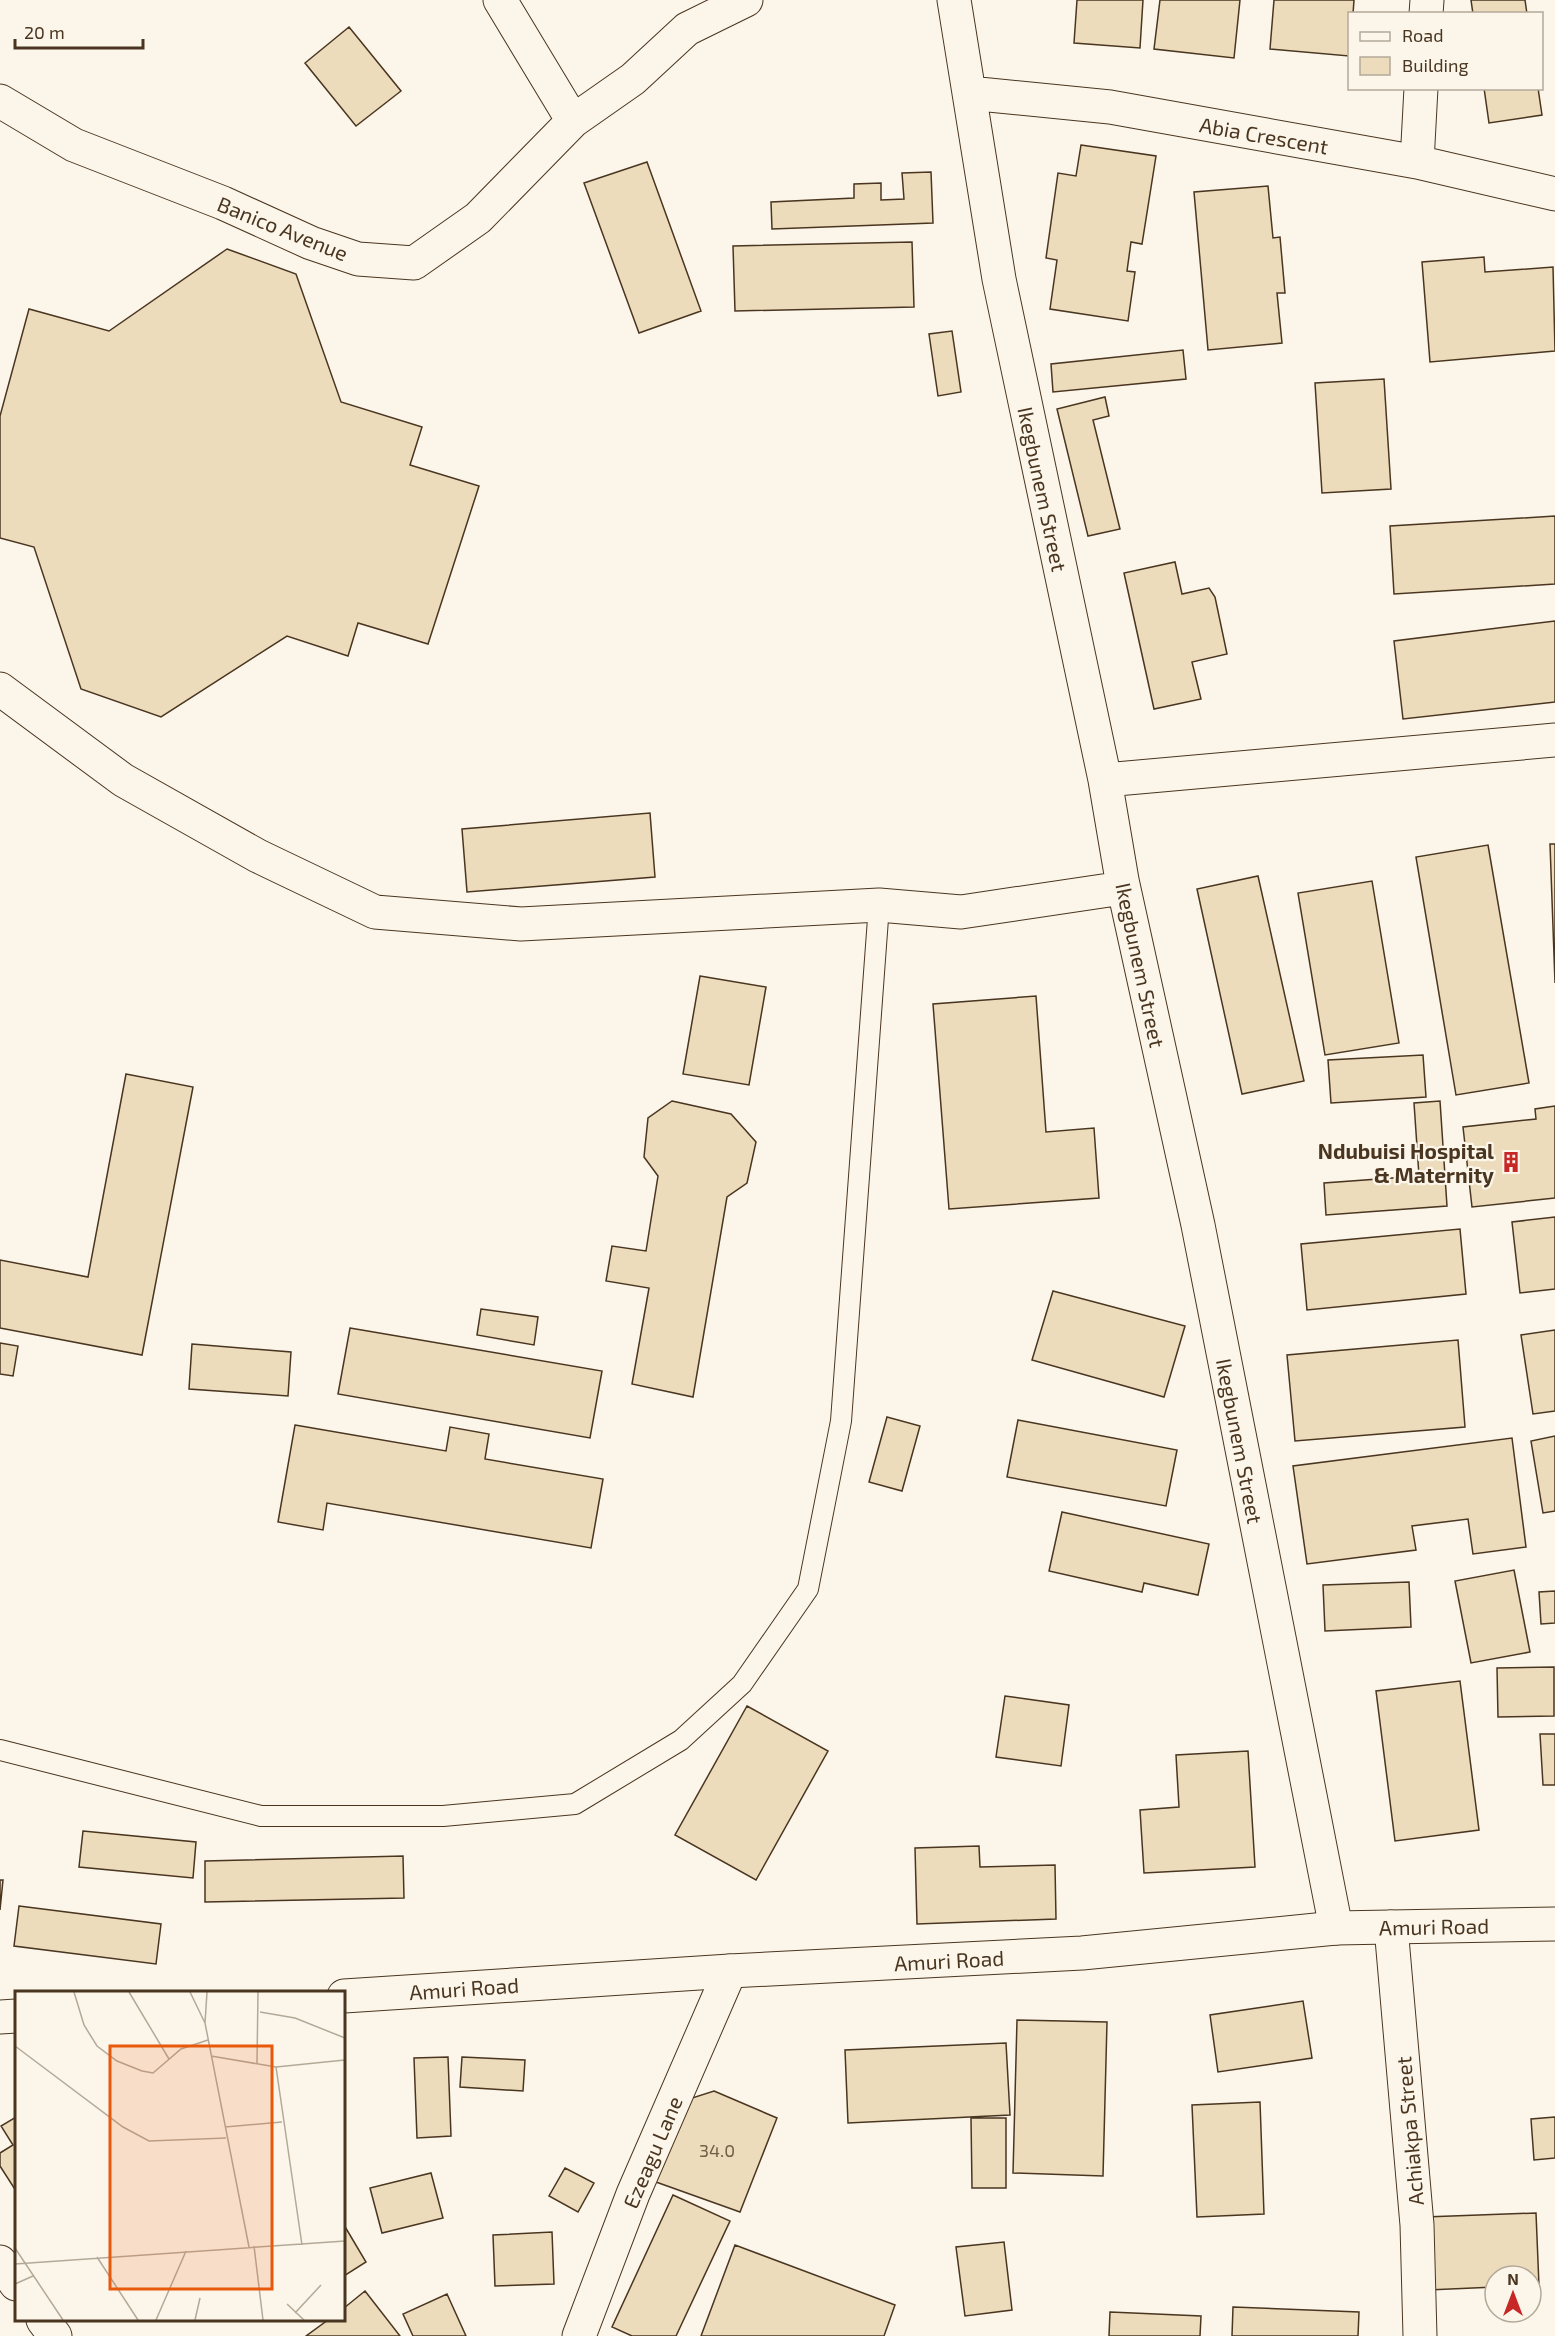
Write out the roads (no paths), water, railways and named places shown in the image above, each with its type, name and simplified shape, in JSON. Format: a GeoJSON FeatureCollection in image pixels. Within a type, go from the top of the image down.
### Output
{"type":"FeatureCollection","features":[{"type":"Feature","properties":{"kind":"street"},"geometry":{"type":"LineString","coordinates":[[500,0],[573,121]]}},
{"type":"Feature","properties":{"kind":"street","name":"Banico Avenue"},"geometry":{"type":"LineString","coordinates":[[0,101],[74,145],[223,203],[311,243],[358,259],[414,262],[478,218],[573,121],[633,79],[687,29],[746,0]]}},
{"type":"Feature","properties":{"kind":"street","name":"Ikegbunem Street"},"geometry":{"type":"LineString","coordinates":[[954,0],[999,279],[1105,780],[1122,880],[1198,1225],[1336,1928]]}},
{"type":"Feature","properties":{"kind":"street"},"geometry":{"type":"LineString","coordinates":[[1417,162],[1422,90]]}},
{"type":"Feature","properties":{"kind":"street","name":"Abia Crescent"},"geometry":{"type":"LineString","coordinates":[[969,93],[1110,108],[1417,162],[1555,194]]}},
{"type":"Feature","properties":{"kind":"street"},"geometry":{"type":"LineString","coordinates":[[0,689],[123,780],[258,856],[375,912],[521,924],[879,905],[961,912],[1116,889],[1122,880]]}},
{"type":"Feature","properties":{"kind":"street"},"geometry":{"type":"LineString","coordinates":[[1105,780],[1555,740]]}},
{"type":"Feature","properties":{"kind":"street","name":"Amuri Road"},"geometry":{"type":"LineString","coordinates":[[345,1996],[730,1971],[1082,1953],[1336,1928],[1555,1924]]}},
{"type":"Feature","properties":{"kind":"street","name":"Achiakpa Street"},"geometry":{"type":"LineString","coordinates":[[1391,1927],[1417,2225],[1420,2336]]}},
{"type":"Feature","properties":{"kind":"street","name":"Ezeagu Lane"},"geometry":{"type":"LineString","coordinates":[[579,2336],[633,2194],[730,1971]]}},
{"type":"Feature","properties":{"kind":"street"},"geometry":{"type":"LineString","coordinates":[[0,2018],[15,2016]]}},
{"type":"Feature","properties":{"kind":"street"},"geometry":{"type":"LineString","coordinates":[[0,2262],[15,2283]]}},
{"type":"Feature","properties":{"kind":"street"},"geometry":{"type":"LineString","coordinates":[[44,2321],[55,2336]]}},
{"type":"Feature","properties":{"kind":"lane"},"geometry":{"type":"LineString","coordinates":[[0,1750],[261,1816],[443,1816],[575,1804],[681,1740],[742,1684],[808,1589],[841,1421],[879,905]]}},
{"type":"Feature","properties":{"kind":"place","name":"Ndubuisi Hospital & Maternity"},"geometry":{"type":"Point","coordinates":[1511,1162]}}]}
